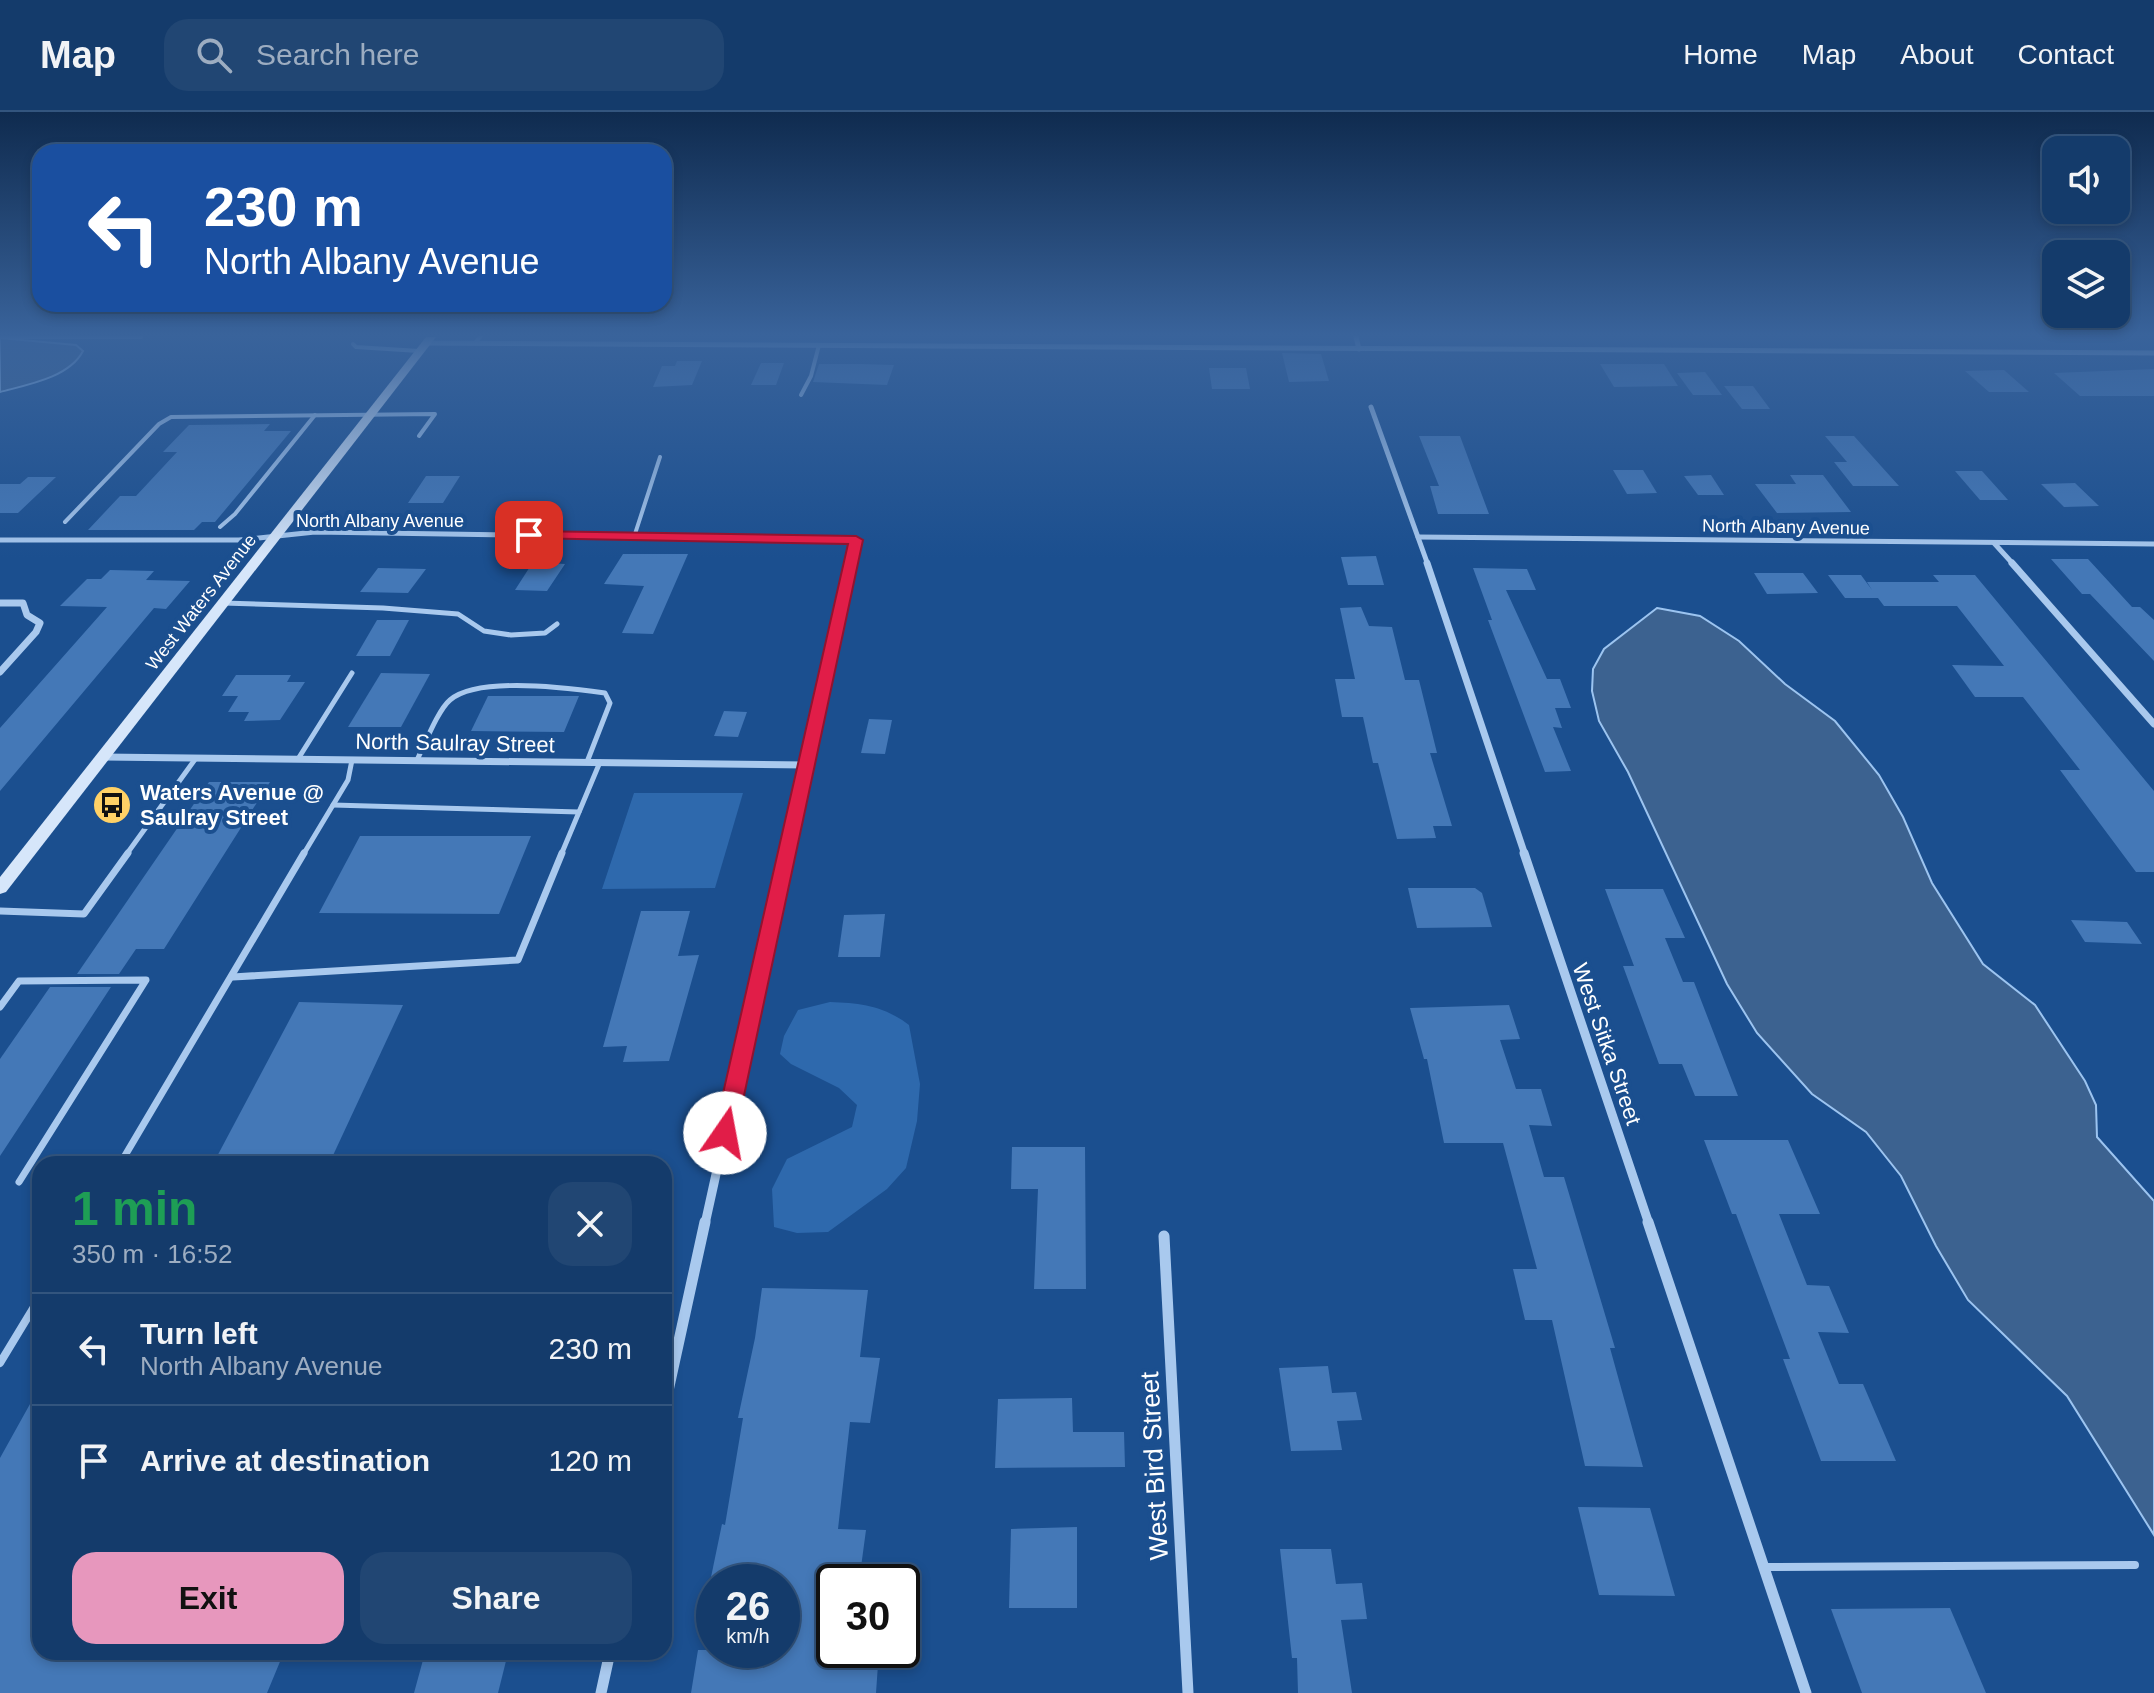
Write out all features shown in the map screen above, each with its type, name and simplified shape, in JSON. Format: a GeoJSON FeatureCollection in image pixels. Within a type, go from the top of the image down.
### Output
{"type":"FeatureCollection","features":[{"type":"Feature","properties":{"kind":"main road","name":"West Waters Avenue"},"geometry":{"type":"LineString","coordinates":[[0,888],[373,411]]}},
{"type":"Feature","properties":{"kind":"street","name":"West Sitka Street"},"geometry":{"type":"LineString","coordinates":[[1372,411],[1418,537],[1806,1693]]}},
{"type":"Feature","properties":{"kind":"street","name":"North Albany Avenue"},"geometry":{"type":"LineString","coordinates":[[0,540],[239,540],[315,532],[856,540],[806,765]]}},
{"type":"Feature","properties":{"kind":"street","name":"North Albany Avenue"},"geometry":{"type":"LineString","coordinates":[[1418,537],[2154,544]]}},
{"type":"Feature","properties":{"kind":"street"},"geometry":{"type":"LineString","coordinates":[[1994,543],[2154,724]]}},
{"type":"Feature","properties":{"kind":"street"},"geometry":{"type":"LineString","coordinates":[[0,603],[23,603],[27,615],[40,623],[36,632],[0,672]]}},
{"type":"Feature","properties":{"kind":"street","name":"North Saulray Street"},"geometry":{"type":"LineString","coordinates":[[103,757],[806,765]]}},
{"type":"Feature","properties":{"kind":"street"},"geometry":{"type":"LineString","coordinates":[[672,1373],[806,765]]}},
{"type":"Feature","properties":{"kind":"street","name":"West Bird Street"},"geometry":{"type":"LineString","coordinates":[[1164,1236],[1188,1693]]}},
{"type":"Feature","properties":{"kind":"street"},"geometry":{"type":"LineString","coordinates":[[601,1693],[608,1660]]}},
{"type":"Feature","properties":{"kind":"lane"},"geometry":{"type":"LineString","coordinates":[[65,522],[159,424],[171,417],[435,414],[419,436]]}},
{"type":"Feature","properties":{"kind":"lane"},"geometry":{"type":"LineString","coordinates":[[220,527],[235,514],[315,415]]}},
{"type":"Feature","properties":{"kind":"lane"},"geometry":{"type":"LineString","coordinates":[[634,537],[660,457]]}},
{"type":"Feature","properties":{"kind":"lane"},"geometry":{"type":"LineString","coordinates":[[223,603],[383,608],[458,614],[484,631],[511,635],[545,633],[557,624]]}},
{"type":"Feature","properties":{"kind":"lane"},"geometry":{"type":"LineString","coordinates":[[298,759],[352,673]]}},
{"type":"Feature","properties":{"kind":"lane"},"geometry":{"type":"LineString","coordinates":[[417,760],[447,702],[455,696],[470,690],[541,689],[605,693],[610,703],[587,762]]}},
{"type":"Feature","properties":{"kind":"lane"},"geometry":{"type":"LineString","coordinates":[[0,911],[84,914],[196,758]]}},
{"type":"Feature","properties":{"kind":"lane"},"geometry":{"type":"LineString","coordinates":[[125,1156],[348,780],[352,760]]}},
{"type":"Feature","properties":{"kind":"lane"},"geometry":{"type":"LineString","coordinates":[[233,977],[518,960],[600,762]]}},
{"type":"Feature","properties":{"kind":"lane"},"geometry":{"type":"LineString","coordinates":[[333,805],[579,812]]}},
{"type":"Feature","properties":{"kind":"lane"},"geometry":{"type":"LineString","coordinates":[[0,1007],[19,981],[146,980],[35,1156]]}},
{"type":"Feature","properties":{"kind":"lane"},"geometry":{"type":"LineString","coordinates":[[19,1182],[32,1161]]}},
{"type":"Feature","properties":{"kind":"lane"},"geometry":{"type":"LineString","coordinates":[[0,1363],[32,1310]]}},
{"type":"Feature","properties":{"kind":"lane"},"geometry":{"type":"LineString","coordinates":[[1763,1567],[2135,1565]]}},
{"type":"Feature","properties":{"kind":"shaded area"},"geometry":{"type":"Polygon","coordinates":[[[1657,608],[1700,616],[1739,641],[1785,684],[1835,721],[1879,775],[1903,817],[1932,883],[1983,964],[2035,1005],[2085,1081],[2096,1105],[2097,1137],[2154,1201],[2154,1535],[2067,1396],[1968,1300],[1936,1246],[1901,1176],[1866,1132],[1812,1094],[1757,1033],[1727,984],[1628,772],[1599,721],[1592,691],[1593,669],[1604,649],[1657,608]]]}},
{"type":"Feature","properties":{"kind":"shaded area"},"geometry":{"type":"Polygon","coordinates":[[[634,793],[743,793],[715,888],[602,889],[634,793]]]}},
{"type":"Feature","properties":{"kind":"shaded area"},"geometry":{"type":"Polygon","coordinates":[[[830,1002],[872,1007],[909,1025],[920,1084],[917,1121],[906,1168],[887,1189],[828,1232],[797,1233],[774,1227],[772,1189],[787,1159],[852,1127],[857,1105],[839,1088],[791,1064],[780,1054],[784,1036],[798,1010],[830,1002]]]}},
{"type":"Feature","properties":{"kind":"building"},"geometry":{"type":"Polygon","coordinates":[[[270,424],[264,431],[291,431],[215,522],[202,522],[194,530],[88,530],[120,496],[136,496],[177,452],[163,452],[189,425],[270,424]]]}},
{"type":"Feature","properties":{"kind":"building"},"geometry":{"type":"Polygon","coordinates":[[[1419,436],[1460,436],[1489,514],[1438,514],[1430,486],[1439,486],[1419,436]]]}},
{"type":"Feature","properties":{"kind":"building"},"geometry":{"type":"Polygon","coordinates":[[[1825,436],[1854,436],[1899,486],[1853,486],[1834,462],[1847,462],[1825,436]]]}},
{"type":"Feature","properties":{"kind":"building"},"geometry":{"type":"Polygon","coordinates":[[[1613,470],[1643,470],[1657,493],[1627,494],[1613,470]]]}},
{"type":"Feature","properties":{"kind":"building"},"geometry":{"type":"Polygon","coordinates":[[[1955,471],[1982,471],[2008,500],[1980,500],[1955,471]]]}},
{"type":"Feature","properties":{"kind":"building"},"geometry":{"type":"Polygon","coordinates":[[[1711,475],[1724,495],[1698,495],[1684,476],[1711,475]]]}},
{"type":"Feature","properties":{"kind":"building"},"geometry":{"type":"Polygon","coordinates":[[[1790,475],[1823,475],[1851,512],[1777,513],[1755,484],[1796,484],[1790,475]]]}},
{"type":"Feature","properties":{"kind":"building"},"geometry":{"type":"Polygon","coordinates":[[[426,476],[460,476],[443,503],[408,503],[426,476]]]}},
{"type":"Feature","properties":{"kind":"building"},"geometry":{"type":"Polygon","coordinates":[[[28,477],[56,477],[18,513],[0,513],[0,484],[20,484],[28,477]]]}},
{"type":"Feature","properties":{"kind":"building"},"geometry":{"type":"Polygon","coordinates":[[[2075,483],[2099,506],[2064,507],[2041,484],[2075,483]]]}},
{"type":"Feature","properties":{"kind":"building"},"geometry":{"type":"Polygon","coordinates":[[[623,554],[688,554],[653,634],[622,633],[644,586],[604,584],[623,554]]]}},
{"type":"Feature","properties":{"kind":"building"},"geometry":{"type":"Polygon","coordinates":[[[1376,556],[1384,585],[1348,585],[1341,557],[1376,556]]]}},
{"type":"Feature","properties":{"kind":"building"},"geometry":{"type":"Polygon","coordinates":[[[2051,559],[2088,559],[2132,607],[2140,607],[2154,620],[2154,661],[2090,594],[2082,594],[2051,559]]]}},
{"type":"Feature","properties":{"kind":"building"},"geometry":{"type":"Polygon","coordinates":[[[533,562],[565,564],[547,591],[515,590],[533,562]]]}},
{"type":"Feature","properties":{"kind":"building"},"geometry":{"type":"Polygon","coordinates":[[[378,568],[426,569],[408,593],[360,592],[378,568]]]}},
{"type":"Feature","properties":{"kind":"building"},"geometry":{"type":"Polygon","coordinates":[[[1473,568],[1527,569],[1536,590],[1506,590],[1547,679],[1560,679],[1571,708],[1555,708],[1562,728],[1553,727],[1571,771],[1545,772],[1488,620],[1492,620],[1473,568]]]}},
{"type":"Feature","properties":{"kind":"building"},"geometry":{"type":"Polygon","coordinates":[[[110,570],[154,571],[146,580],[190,581],[166,609],[154,608],[0,791],[0,728],[107,607],[60,606],[87,579],[101,579],[110,570]]]}},
{"type":"Feature","properties":{"kind":"building"},"geometry":{"type":"Polygon","coordinates":[[[1754,573],[1803,573],[1818,593],[1767,594],[1754,573]]]}},
{"type":"Feature","properties":{"kind":"building"},"geometry":{"type":"Polygon","coordinates":[[[1828,575],[1861,575],[1872,590],[1867,582],[1939,582],[1933,575],[1975,575],[2154,791],[2154,872],[2136,872],[2060,770],[2080,770],[2023,697],[1975,697],[1952,665],[2004,666],[1957,606],[1884,606],[1878,598],[1845,598],[1828,575]]]}},
{"type":"Feature","properties":{"kind":"building"},"geometry":{"type":"Polygon","coordinates":[[[1361,607],[1369,626],[1392,627],[1405,680],[1419,680],[1437,753],[1430,753],[1452,826],[1433,826],[1436,838],[1397,839],[1378,763],[1373,763],[1363,717],[1342,717],[1335,679],[1355,679],[1340,608],[1361,607]]]}},
{"type":"Feature","properties":{"kind":"building"},"geometry":{"type":"Polygon","coordinates":[[[377,620],[409,620],[390,656],[356,656],[377,620]]]}},
{"type":"Feature","properties":{"kind":"building"},"geometry":{"type":"Polygon","coordinates":[[[381,673],[430,674],[401,727],[348,727],[381,673]]]}},
{"type":"Feature","properties":{"kind":"building"},"geometry":{"type":"Polygon","coordinates":[[[236,675],[291,675],[287,682],[305,682],[280,720],[244,721],[249,712],[228,712],[238,696],[222,696],[236,675]]]}},
{"type":"Feature","properties":{"kind":"building"},"geometry":{"type":"Polygon","coordinates":[[[488,696],[579,696],[564,732],[471,731],[488,696]]]}},
{"type":"Feature","properties":{"kind":"building"},"geometry":{"type":"Polygon","coordinates":[[[724,711],[747,712],[738,737],[714,736],[724,711]]]}},
{"type":"Feature","properties":{"kind":"building"},"geometry":{"type":"Polygon","coordinates":[[[869,719],[892,720],[885,754],[861,753],[869,719]]]}},
{"type":"Feature","properties":{"kind":"building"},"geometry":{"type":"Polygon","coordinates":[[[209,782],[270,782],[164,949],[136,949],[119,974],[77,974],[209,782]]]}},
{"type":"Feature","properties":{"kind":"building"},"geometry":{"type":"Polygon","coordinates":[[[360,836],[531,836],[499,914],[319,913],[360,836]]]}},
{"type":"Feature","properties":{"kind":"building"},"geometry":{"type":"Polygon","coordinates":[[[1408,888],[1475,888],[1482,893],[1492,927],[1417,928],[1408,888]]]}},
{"type":"Feature","properties":{"kind":"building"},"geometry":{"type":"Polygon","coordinates":[[[1605,889],[1663,889],[1685,938],[1665,938],[1683,982],[1694,982],[1738,1096],[1695,1096],[1682,1064],[1659,1064],[1623,966],[1634,966],[1605,889]]]}},
{"type":"Feature","properties":{"kind":"building"},"geometry":{"type":"Polygon","coordinates":[[[641,911],[690,911],[678,956],[699,955],[669,1061],[623,1062],[627,1046],[603,1047],[641,911]]]}},
{"type":"Feature","properties":{"kind":"building"},"geometry":{"type":"Polygon","coordinates":[[[885,914],[880,957],[838,957],[844,915],[885,914]]]}},
{"type":"Feature","properties":{"kind":"building"},"geometry":{"type":"Polygon","coordinates":[[[2071,920],[2127,922],[2142,944],[2085,942],[2071,920]]]}},
{"type":"Feature","properties":{"kind":"building"},"geometry":{"type":"Polygon","coordinates":[[[50,987],[111,987],[0,1156],[0,1059],[50,987]]]}},
{"type":"Feature","properties":{"kind":"building"},"geometry":{"type":"Polygon","coordinates":[[[299,1002],[403,1005],[333,1156],[217,1156],[299,1002]]]}},
{"type":"Feature","properties":{"kind":"building"},"geometry":{"type":"Polygon","coordinates":[[[1509,1005],[1520,1039],[1500,1040],[1516,1089],[1541,1089],[1552,1126],[1529,1125],[1544,1177],[1564,1177],[1615,1348],[1610,1348],[1643,1467],[1585,1466],[1552,1320],[1525,1320],[1513,1269],[1537,1269],[1503,1143],[1444,1143],[1427,1059],[1424,1059],[1410,1008],[1509,1005]]]}},
{"type":"Feature","properties":{"kind":"building"},"geometry":{"type":"Polygon","coordinates":[[[1704,1140],[1788,1140],[1820,1214],[1779,1214],[1807,1285],[1829,1286],[1849,1333],[1818,1332],[1839,1384],[1863,1384],[1896,1461],[1821,1461],[1783,1359],[1790,1359],[1736,1214],[1732,1214],[1704,1140]]]}},
{"type":"Feature","properties":{"kind":"building"},"geometry":{"type":"Polygon","coordinates":[[[1012,1147],[1085,1147],[1086,1289],[1034,1289],[1038,1189],[1011,1189],[1012,1147]]]}},
{"type":"Feature","properties":{"kind":"building"},"geometry":{"type":"Polygon","coordinates":[[[762,1288],[868,1290],[860,1357],[880,1358],[870,1423],[850,1422],[838,1529],[866,1530],[861,1564],[816,1564],[816,1668],[878,1668],[876,1693],[691,1693],[696,1662],[696,1668],[800,1668],[800,1564],[714,1564],[722,1524],[725,1525],[743,1418],[738,1418],[762,1288]]]}},
{"type":"Feature","properties":{"kind":"building"},"geometry":{"type":"Polygon","coordinates":[[[1328,1366],[1332,1393],[1356,1392],[1362,1420],[1337,1421],[1342,1450],[1291,1451],[1279,1368],[1328,1366]]]}},
{"type":"Feature","properties":{"kind":"building"},"geometry":{"type":"Polygon","coordinates":[[[1072,1398],[1073,1432],[1124,1432],[1125,1467],[995,1468],[998,1399],[1072,1398]]]}},
{"type":"Feature","properties":{"kind":"building"},"geometry":{"type":"Polygon","coordinates":[[[32,1400],[32,1660],[281,1660],[267,1693],[0,1693],[0,1458],[32,1400]]]}},
{"type":"Feature","properties":{"kind":"building"},"geometry":{"type":"Polygon","coordinates":[[[1578,1507],[1650,1508],[1675,1596],[1599,1595],[1578,1507]]]}},
{"type":"Feature","properties":{"kind":"building"},"geometry":{"type":"Polygon","coordinates":[[[1077,1527],[1077,1608],[1009,1608],[1011,1529],[1077,1527]]]}},
{"type":"Feature","properties":{"kind":"building"},"geometry":{"type":"Polygon","coordinates":[[[1280,1549],[1331,1549],[1336,1584],[1362,1583],[1367,1619],[1341,1620],[1352,1693],[1298,1693],[1297,1658],[1292,1658],[1280,1549]]]}},
{"type":"Feature","properties":{"kind":"building"},"geometry":{"type":"Polygon","coordinates":[[[1950,1608],[1986,1693],[1862,1693],[1831,1609],[1950,1608]]]}},
{"type":"Feature","properties":{"kind":"building"},"geometry":{"type":"Polygon","coordinates":[[[423,1660],[506,1661],[498,1693],[414,1693],[423,1660]]]}},
{"type":"Feature","properties":{"kind":"place","name":"Waters Avenue @ Saulray Street"},"geometry":{"type":"Point","coordinates":[112,805]}},
{"type":"Feature","properties":{"kind":"route"},"geometry":{"type":"LineString","coordinates":[[529,535],[856,540],[725,1133]]}}]}
